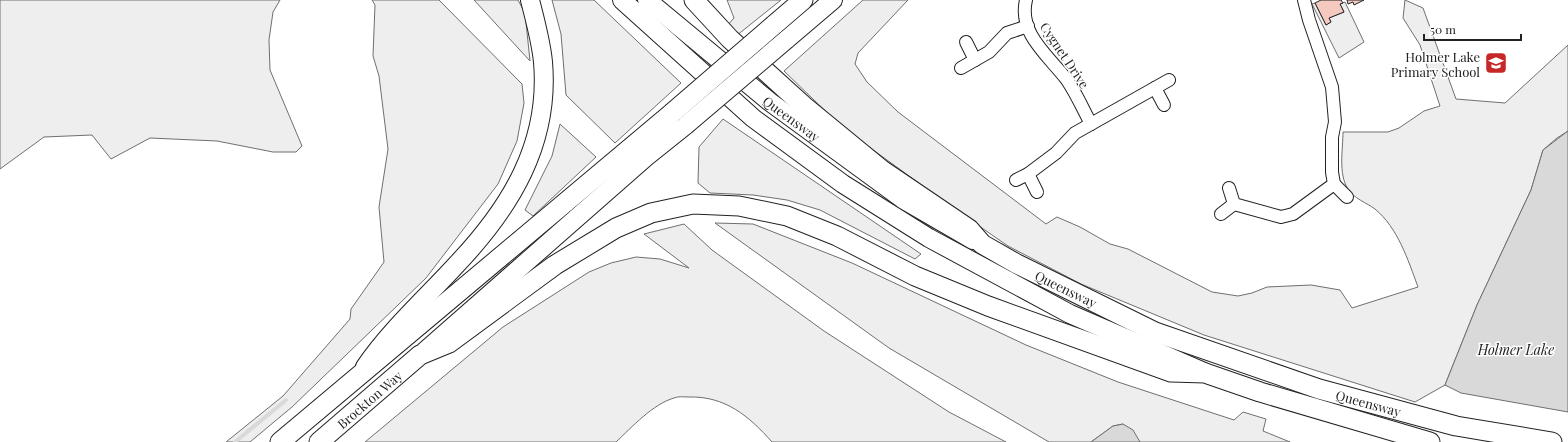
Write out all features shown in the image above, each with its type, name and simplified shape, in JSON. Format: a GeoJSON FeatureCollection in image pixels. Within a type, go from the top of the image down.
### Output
{"type":"FeatureCollection","features":[{"type":"Feature","properties":{"kind":"highway"},"geometry":{"type":"LineString","coordinates":[[694,0],[730,39],[804,106],[882,170],[969,229],[982,244]]}},
{"type":"Feature","properties":{"kind":"highway","name":"Brockton Way"},"geometry":{"type":"LineString","coordinates":[[280,442],[600,172],[641,150],[672,113],[803,0]]}},
{"type":"Feature","properties":{"kind":"highway","name":"Brockton Way"},"geometry":{"type":"LineString","coordinates":[[319,442],[420,355],[448,343],[555,265],[616,228],[651,213],[693,204],[739,206],[787,216],[837,236],[915,276],[988,306],[1171,372],[1205,372]]}},
{"type":"Feature","properties":{"kind":"highway","name":"Queensway"},"geometry":{"type":"LineString","coordinates":[[982,244],[1016,264],[1063,288],[1163,335],[1327,391],[1456,426],[1552,442]]}},
{"type":"Feature","properties":{"kind":"highway","name":"Queensway"},"geometry":{"type":"LineString","coordinates":[[1205,372],[1260,392],[1430,442]]}},
{"type":"Feature","properties":{"kind":"main road"},"geometry":{"type":"LineString","coordinates":[[359,376],[381,343],[458,264],[500,213],[527,164],[540,121],[543,93],[543,62],[538,31],[530,0]]}},
{"type":"Feature","properties":{"kind":"main road","name":"Queensway"},"geometry":{"type":"LineString","coordinates":[[622,0],[754,118],[843,184],[929,238],[1070,314],[1205,372]]}},
{"type":"Feature","properties":{"kind":"main road","name":"Queensway"},"geometry":{"type":"LineString","coordinates":[[647,0],[770,102],[898,196],[964,236],[982,244]]}},
{"type":"Feature","properties":{"kind":"main road"},"geometry":{"type":"LineString","coordinates":[[420,355],[612,187],[641,150],[686,125],[833,0]]}},
{"type":"Feature","properties":{"kind":"street","name":"Cygnet Drive"},"geometry":{"type":"LineString","coordinates":[[1026,0],[1024,10],[1029,32],[1042,52],[1067,80],[1091,124]]}},
{"type":"Feature","properties":{"kind":"street"},"geometry":{"type":"LineString","coordinates":[[1304,0],[1309,20],[1332,87],[1335,122],[1332,137],[1332,172],[1334,184],[1347,197]]}},
{"type":"Feature","properties":{"kind":"street"},"geometry":{"type":"LineString","coordinates":[[961,68],[989,52],[1007,33],[1028,26]]}},
{"type":"Feature","properties":{"kind":"street"},"geometry":{"type":"LineString","coordinates":[[966,42],[975,60]]}},
{"type":"Feature","properties":{"kind":"street"},"geometry":{"type":"LineString","coordinates":[[1016,180],[1028,174],[1056,153],[1074,133],[1169,80]]}},
{"type":"Feature","properties":{"kind":"street"},"geometry":{"type":"LineString","coordinates":[[1156,88],[1164,105]]}},
{"type":"Feature","properties":{"kind":"street"},"geometry":{"type":"LineString","coordinates":[[1028,174],[1037,192]]}},
{"type":"Feature","properties":{"kind":"street"},"geometry":{"type":"LineString","coordinates":[[1234,204],[1281,217],[1293,214],[1334,184]]}},
{"type":"Feature","properties":{"kind":"street"},"geometry":{"type":"LineString","coordinates":[[1229,188],[1234,204]]}},
{"type":"Feature","properties":{"kind":"street"},"geometry":{"type":"LineString","coordinates":[[1221,214],[1234,204]]}},
{"type":"Feature","properties":{"kind":"shaded area"},"geometry":{"type":"Polygon","coordinates":[[[0,0],[280,0],[273,12],[269,40],[270,70],[302,146],[296,152],[273,152],[217,141],[150,138],[111,159],[92,135],[44,137],[0,169],[0,0]]]}},
{"type":"Feature","properties":{"kind":"shaded area"},"geometry":{"type":"Polygon","coordinates":[[[372,0],[439,0],[522,84],[524,103],[517,141],[498,184],[426,278],[292,407],[250,442],[226,442],[283,396],[350,319],[351,309],[384,262],[379,207],[388,149],[379,76],[373,56],[375,5],[372,0]]]}},
{"type":"Feature","properties":{"kind":"shaded area"},"geometry":{"type":"Polygon","coordinates":[[[474,0],[518,0],[525,13],[530,61],[474,0]]]}},
{"type":"Feature","properties":{"kind":"shaded area"},"geometry":{"type":"Polygon","coordinates":[[[552,0],[594,0],[681,83],[615,143],[566,95],[561,34],[552,0]]]}},
{"type":"Feature","properties":{"kind":"shaded area"},"geometry":{"type":"Polygon","coordinates":[[[727,0],[781,0],[736,36],[726,27],[734,18],[727,0]]]}},
{"type":"Feature","properties":{"kind":"shaded area"},"geometry":{"type":"Polygon","coordinates":[[[863,0],[908,0],[858,53],[855,64],[867,82],[898,112],[1046,224],[1057,217],[1080,227],[1110,244],[1128,249],[1212,292],[1238,296],[1252,293],[1267,287],[1311,285],[1340,290],[1352,308],[1418,287],[1401,245],[1390,225],[1375,209],[1350,192],[1345,183],[1342,169],[1343,132],[1388,132],[1399,128],[1424,111],[1440,106],[1420,45],[1403,18],[1405,0],[1423,8],[1456,99],[1505,103],[1568,45],[1568,131],[1543,150],[1531,190],[1477,305],[1445,385],[1415,402],[1204,335],[1081,284],[1008,246],[843,128],[784,71],[863,0]]]}},
{"type":"Feature","properties":{"kind":"shaded area"},"geometry":{"type":"Polygon","coordinates":[[[1345,2],[1364,42],[1339,58],[1312,4],[1315,3],[1326,25],[1331,22],[1329,18],[1344,12],[1340,4],[1345,2]]]}},
{"type":"Feature","properties":{"kind":"shaded area"},"geometry":{"type":"Polygon","coordinates":[[[723,119],[921,254],[915,259],[820,210],[787,200],[753,195],[710,193],[698,183],[699,147],[723,119]]]}},
{"type":"Feature","properties":{"kind":"shaded area"},"geometry":{"type":"Polygon","coordinates":[[[560,124],[596,157],[533,216],[525,210],[552,156],[560,124]]]}},
{"type":"Feature","properties":{"kind":"shaded area"},"geometry":{"type":"Polygon","coordinates":[[[715,223],[753,224],[852,263],[1026,345],[1118,382],[1234,420],[1243,412],[1266,419],[1263,431],[1290,442],[1140,442],[1123,424],[1113,426],[1091,442],[1049,442],[889,348],[715,223]]]}},
{"type":"Feature","properties":{"kind":"shaded area"},"geometry":{"type":"Polygon","coordinates":[[[684,224],[712,250],[824,331],[949,412],[1006,442],[772,442],[745,416],[725,404],[702,398],[676,397],[658,405],[616,442],[365,442],[503,327],[589,272],[611,263],[636,257],[660,259],[689,268],[644,234],[684,224]]]}},
{"type":"Feature","properties":{"kind":"water","name":"Holmer Lake"},"geometry":{"type":"Polygon","coordinates":[[[1568,131],[1568,412],[1461,393],[1445,385],[1477,305],[1531,190],[1543,150],[1568,131]]]}},
{"type":"Feature","properties":{"kind":"water"},"geometry":{"type":"Polygon","coordinates":[[[1123,424],[1133,430],[1140,442],[1091,442],[1113,426],[1123,424]]]}},
{"type":"Feature","properties":{"kind":"building"},"geometry":{"type":"Polygon","coordinates":[[[1321,0],[1341,0],[1343,3],[1340,4],[1344,12],[1329,18],[1331,22],[1326,25],[1315,3],[1321,0]]]}},
{"type":"Feature","properties":{"kind":"building"},"geometry":{"type":"Polygon","coordinates":[[[1347,0],[1364,0],[1354,5],[1353,2],[1348,4],[1347,0]]]}},
{"type":"Feature","properties":{"kind":"waterway"},"geometry":{"type":"LineString","coordinates":[[235,442],[286,400]]}},
{"type":"Feature","properties":{"kind":"place","name":"Holmer Lake Primary School"},"geometry":{"type":"Point","coordinates":[1496,63]}}]}
